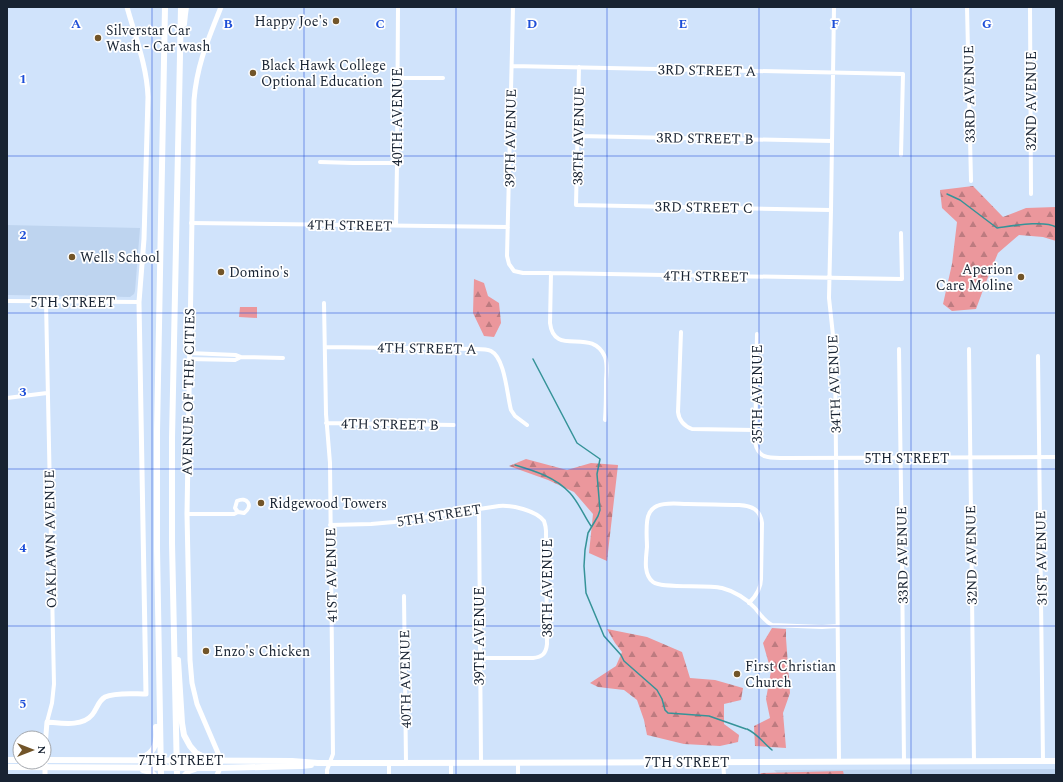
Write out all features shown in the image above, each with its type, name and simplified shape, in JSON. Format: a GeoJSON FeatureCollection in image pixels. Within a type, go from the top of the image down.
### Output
{"type":"FeatureCollection","features":[{"type":"Feature","properties":{"kind":"main road"},"geometry":{"type":"LineString","coordinates":[[162,7],[165,18]]}},
{"type":"Feature","properties":{"kind":"main road"},"geometry":{"type":"LineString","coordinates":[[162,775],[157,548],[157,432],[165,7]]}},
{"type":"Feature","properties":{"kind":"main road","name":"AVENUE OF THE CITIES"},"geometry":{"type":"LineString","coordinates":[[177,775],[172,536],[172,446],[181,7]]}},
{"type":"Feature","properties":{"kind":"main road"},"geometry":{"type":"LineString","coordinates":[[178,121],[183,79],[186,7]]}},
{"type":"Feature","properties":{"kind":"main road"},"geometry":{"type":"LineString","coordinates":[[174,620],[184,735],[196,753],[217,760]]}},
{"type":"Feature","properties":{"kind":"main road"},"geometry":{"type":"LineString","coordinates":[[135,760],[148,755],[154,749],[156,742],[156,701],[159,663]]}},
{"type":"Feature","properties":{"kind":"main road","name":"7TH STREET"},"geometry":{"type":"LineString","coordinates":[[52,760],[292,760],[318,763],[389,764],[518,762],[1056,761]]}},
{"type":"Feature","properties":{"kind":"main road","name":"7TH STREET"},"geometry":{"type":"LineString","coordinates":[[52,768],[220,768],[302,766],[318,763]]}},
{"type":"Feature","properties":{"kind":"main road"},"geometry":{"type":"LineString","coordinates":[[185,775],[189,771],[200,767]]}},
{"type":"Feature","properties":{"kind":"main road"},"geometry":{"type":"LineString","coordinates":[[121,768],[144,770],[151,772],[154,775]]}},
{"type":"Feature","properties":{"kind":"street"},"geometry":{"type":"LineString","coordinates":[[47,722],[81,722],[91,716],[99,703],[106,697],[113,694],[146,694],[139,302],[144,239],[148,88],[144,65],[127,7]]}},
{"type":"Feature","properties":{"kind":"street","name":"AVENUE OF THE CITIES"},"geometry":{"type":"LineString","coordinates":[[217,775],[220,768],[197,704],[192,683],[186,514],[194,90],[201,57],[221,7]]}},
{"type":"Feature","properties":{"kind":"street","name":"40TH AVENUE"},"geometry":{"type":"LineString","coordinates":[[396,226],[398,7]]}},
{"type":"Feature","properties":{"kind":"street","name":"39TH AVENUE"},"geometry":{"type":"LineString","coordinates":[[512,269],[508,260],[508,227],[513,7]]}},
{"type":"Feature","properties":{"kind":"street","name":"34TH AVENUE"},"geometry":{"type":"LineString","coordinates":[[834,7],[829,278],[830,311],[835,350],[839,762]]}},
{"type":"Feature","properties":{"kind":"street","name":"33RD AVENUE"},"geometry":{"type":"LineString","coordinates":[[967,7],[971,181]]}},
{"type":"Feature","properties":{"kind":"street","name":"32ND AVENUE"},"geometry":{"type":"LineString","coordinates":[[1030,7],[1031,194]]}},
{"type":"Feature","properties":{"kind":"street","name":"3RD STREET A"},"geometry":{"type":"LineString","coordinates":[[512,66],[903,74],[901,155]]}},
{"type":"Feature","properties":{"kind":"street","name":"38TH AVENUE"},"geometry":{"type":"LineString","coordinates":[[576,205],[579,67]]}},
{"type":"Feature","properties":{"kind":"street"},"geometry":{"type":"LineString","coordinates":[[398,78],[443,78]]}},
{"type":"Feature","properties":{"kind":"street","name":"3RD STREET B"},"geometry":{"type":"LineString","coordinates":[[578,136],[832,141]]}},
{"type":"Feature","properties":{"kind":"street"},"geometry":{"type":"LineString","coordinates":[[320,162],[397,163]]}},
{"type":"Feature","properties":{"kind":"street","name":"3RD STREET C"},"geometry":{"type":"LineString","coordinates":[[576,205],[831,210]]}},
{"type":"Feature","properties":{"kind":"street","name":"4TH STREET"},"geometry":{"type":"LineString","coordinates":[[191,223],[508,227]]}},
{"type":"Feature","properties":{"kind":"street","name":"4TH STREET"},"geometry":{"type":"LineString","coordinates":[[512,269],[518,272],[551,273],[902,279],[901,233]]}},
{"type":"Feature","properties":{"kind":"street"},"geometry":{"type":"LineString","coordinates":[[551,273],[551,331],[556,338],[562,341],[589,342],[603,353],[606,366],[605,420]]}},
{"type":"Feature","properties":{"kind":"street","name":"5TH STREET"},"geometry":{"type":"LineString","coordinates":[[7,301],[139,302]]}},
{"type":"Feature","properties":{"kind":"street","name":"OAKLAWN AVENUE"},"geometry":{"type":"LineString","coordinates":[[46,302],[54,684],[46,730]]}},
{"type":"Feature","properties":{"kind":"street","name":"41ST AVENUE"},"geometry":{"type":"LineString","coordinates":[[324,303],[326,423],[330,463],[333,754],[327,770],[327,775]]}},
{"type":"Feature","properties":{"kind":"street"},"geometry":{"type":"LineString","coordinates":[[680,332],[678,412],[685,426],[692,429],[755,430]]}},
{"type":"Feature","properties":{"kind":"street","name":"35TH AVENUE"},"geometry":{"type":"LineString","coordinates":[[757,334],[755,430],[756,445],[759,453]]}},
{"type":"Feature","properties":{"kind":"street","name":"4TH STREET A"},"geometry":{"type":"LineString","coordinates":[[324,347],[468,348],[490,350],[498,357],[501,365],[510,407],[518,419],[527,425]]}},
{"type":"Feature","properties":{"kind":"street","name":"33RD AVENUE"},"geometry":{"type":"LineString","coordinates":[[899,349],[904,762]]}},
{"type":"Feature","properties":{"kind":"street","name":"32ND AVENUE"},"geometry":{"type":"LineString","coordinates":[[970,349],[974,761]]}},
{"type":"Feature","properties":{"kind":"street"},"geometry":{"type":"LineString","coordinates":[[189,356],[236,355],[241,357],[283,358]]}},
{"type":"Feature","properties":{"kind":"street","name":"31ST AVENUE"},"geometry":{"type":"LineString","coordinates":[[1038,356],[1043,761]]}},
{"type":"Feature","properties":{"kind":"street"},"geometry":{"type":"LineString","coordinates":[[7,398],[47,393]]}},
{"type":"Feature","properties":{"kind":"street","name":"4TH STREET B"},"geometry":{"type":"LineString","coordinates":[[326,423],[454,425]]}},
{"type":"Feature","properties":{"kind":"street","name":"5TH STREET"},"geometry":{"type":"LineString","coordinates":[[759,453],[770,458],[1056,457]]}},
{"type":"Feature","properties":{"kind":"street"},"geometry":{"type":"LineString","coordinates":[[749,603],[758,592],[761,585],[762,523],[760,516],[755,509],[750,506],[739,505],[668,504],[655,507],[648,516],[646,567],[649,577],[656,584],[665,586],[711,586],[732,591],[749,603],[766,622],[772,625],[822,627],[838,626]]}},
{"type":"Feature","properties":{"kind":"street","name":"5TH STREET"},"geometry":{"type":"LineString","coordinates":[[330,525],[394,522],[499,506],[515,507],[531,512],[544,521]]}},
{"type":"Feature","properties":{"kind":"street","name":"39TH AVENUE"},"geometry":{"type":"LineString","coordinates":[[479,509],[481,763]]}},
{"type":"Feature","properties":{"kind":"street"},"geometry":{"type":"LineString","coordinates":[[186,514],[234,514],[238,512]]}},
{"type":"Feature","properties":{"kind":"street","name":"38TH AVENUE"},"geometry":{"type":"LineString","coordinates":[[479,658],[538,658],[544,655],[547,649],[546,531],[544,521]]}},
{"type":"Feature","properties":{"kind":"street","name":"40TH AVENUE"},"geometry":{"type":"LineString","coordinates":[[404,596],[406,763]]}},
{"type":"Feature","properties":{"kind":"street"},"geometry":{"type":"LineString","coordinates":[[518,762],[518,775]]}},
{"type":"Feature","properties":{"kind":"street"},"geometry":{"type":"LineString","coordinates":[[723,762],[724,775]]}},
{"type":"Feature","properties":{"kind":"street"},"geometry":{"type":"LineString","coordinates":[[451,763],[451,775]]}},
{"type":"Feature","properties":{"kind":"street"},"geometry":{"type":"LineString","coordinates":[[389,764],[389,775]]}},
{"type":"Feature","properties":{"kind":"shaded area","name":"Wells School"},"geometry":{"type":"Polygon","coordinates":[[[7,225],[140,228],[134,294],[130,297],[7,295],[7,225]]]}},
{"type":"Feature","properties":{"kind":"shaded area"},"geometry":{"type":"Polygon","coordinates":[[[1056,769],[1056,775],[779,775],[774,770],[1056,769]]]}},
{"type":"Feature","properties":{"kind":"green space"},"geometry":{"type":"Polygon","coordinates":[[[973,186],[1003,217],[1026,208],[1056,207],[1056,241],[1043,237],[1019,235],[998,253],[976,309],[952,311],[943,304],[952,264],[957,222],[942,208],[940,190],[973,186]]]}},
{"type":"Feature","properties":{"kind":"green space"},"geometry":{"type":"Polygon","coordinates":[[[474,279],[484,283],[488,296],[499,303],[501,323],[494,337],[484,336],[473,313],[474,279]]]}},
{"type":"Feature","properties":{"kind":"green space"},"geometry":{"type":"Polygon","coordinates":[[[240,307],[257,307],[257,318],[239,317],[240,307]]]}},
{"type":"Feature","properties":{"kind":"green space"},"geometry":{"type":"Polygon","coordinates":[[[526,459],[567,470],[591,463],[618,465],[607,561],[589,553],[593,514],[574,492],[548,480],[509,466],[526,459]]]}},
{"type":"Feature","properties":{"kind":"green space"},"geometry":{"type":"Polygon","coordinates":[[[772,628],[786,629],[790,693],[783,713],[786,748],[755,746],[754,726],[770,718],[766,699],[771,671],[763,643],[772,628]]]}},
{"type":"Feature","properties":{"kind":"green space"},"geometry":{"type":"Polygon","coordinates":[[[607,629],[647,637],[682,652],[690,678],[715,680],[743,688],[741,700],[724,704],[724,724],[739,735],[738,742],[720,746],[684,744],[647,735],[644,720],[637,700],[624,690],[598,687],[590,683],[616,666],[622,652],[607,629]]]}},
{"type":"Feature","properties":{"kind":"green space"},"geometry":{"type":"Polygon","coordinates":[[[843,771],[844,775],[762,775],[760,773],[843,771]]]}},
{"type":"Feature","properties":{"kind":"waterway"},"geometry":{"type":"LineString","coordinates":[[947,194],[960,200],[997,228],[1036,224],[1051,225],[1056,227]]}},
{"type":"Feature","properties":{"kind":"waterway"},"geometry":{"type":"LineString","coordinates":[[533,359],[577,443],[600,459],[597,474],[600,510],[588,533],[584,566],[586,593],[604,636],[621,655],[624,661],[657,690],[662,699],[665,710],[668,713],[709,716],[746,729]]}},
{"type":"Feature","properties":{"kind":"waterway"},"geometry":{"type":"LineString","coordinates":[[515,465],[544,475],[564,487],[576,501],[591,526]]}},
{"type":"Feature","properties":{"kind":"waterway"},"geometry":{"type":"LineString","coordinates":[[747,729],[772,750]]}},
{"type":"Feature","properties":{"kind":"place","name":"Happy Joe's"},"geometry":{"type":"Point","coordinates":[336,21]}},
{"type":"Feature","properties":{"kind":"place","name":"Silverstar Car Wash - Car wash"},"geometry":{"type":"Point","coordinates":[98,38]}},
{"type":"Feature","properties":{"kind":"place","name":"Black Hawk College Optional Education"},"geometry":{"type":"Point","coordinates":[253,73]}},
{"type":"Feature","properties":{"kind":"place","name":"Wells School"},"geometry":{"type":"Point","coordinates":[72,257]}},
{"type":"Feature","properties":{"kind":"place","name":"Domino's"},"geometry":{"type":"Point","coordinates":[221,272]}},
{"type":"Feature","properties":{"kind":"place","name":"Aperion Care Moline"},"geometry":{"type":"Point","coordinates":[1021,277]}},
{"type":"Feature","properties":{"kind":"place","name":"Ridgewood Towers"},"geometry":{"type":"Point","coordinates":[261,503]}},
{"type":"Feature","properties":{"kind":"place","name":"Enzo's Chicken"},"geometry":{"type":"Point","coordinates":[206,651]}},
{"type":"Feature","properties":{"kind":"place","name":"First Christian Church"},"geometry":{"type":"Point","coordinates":[737,674]}}]}
